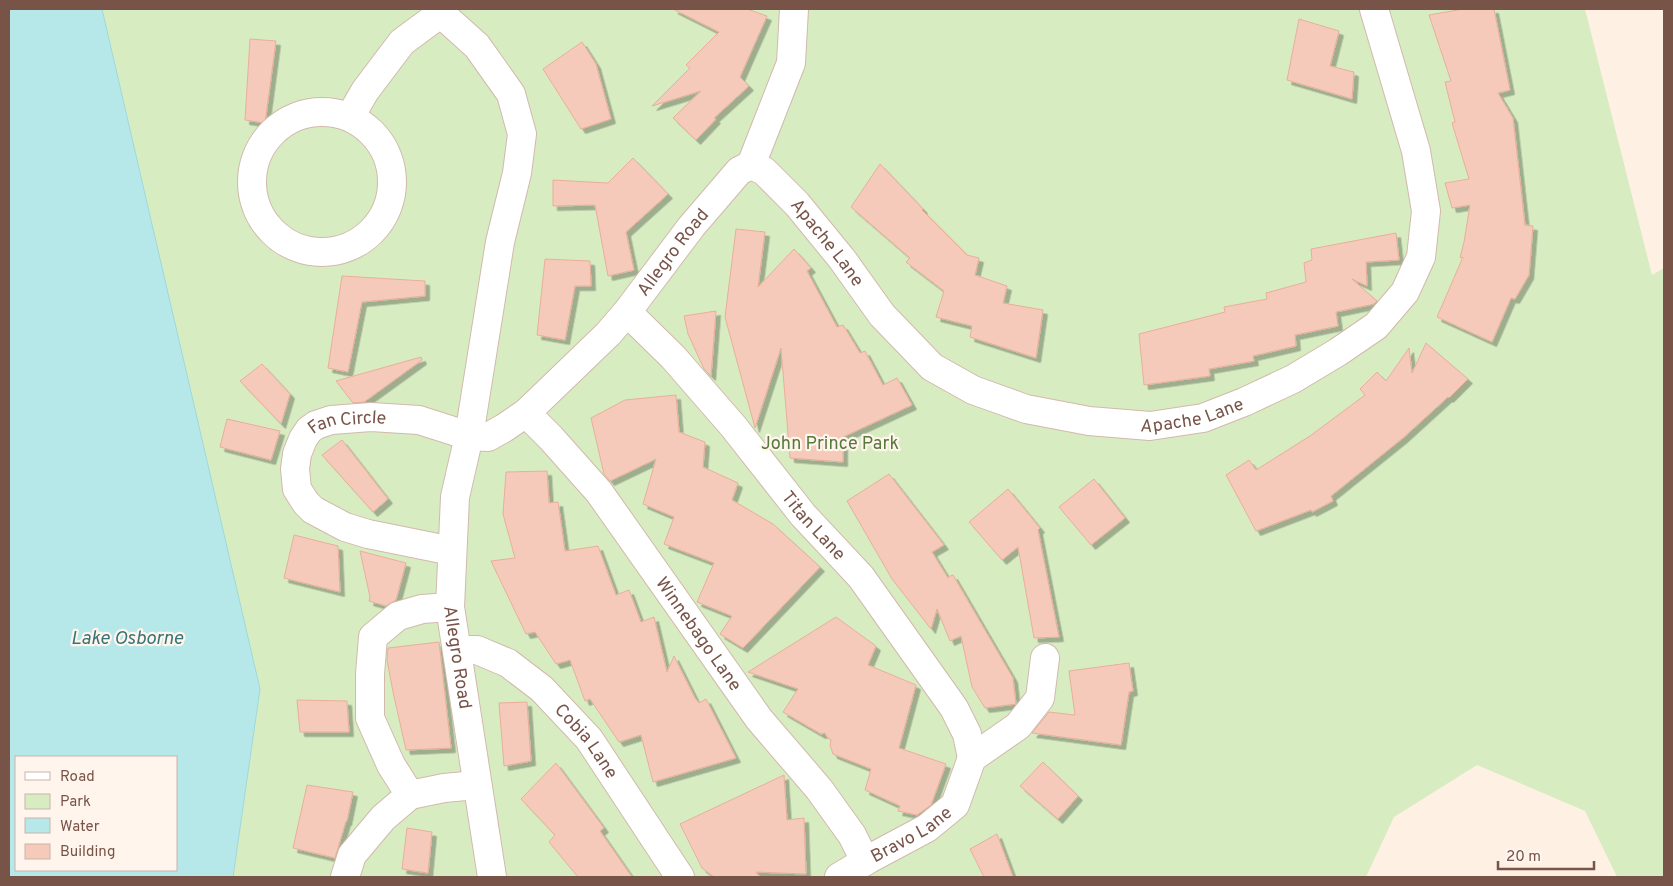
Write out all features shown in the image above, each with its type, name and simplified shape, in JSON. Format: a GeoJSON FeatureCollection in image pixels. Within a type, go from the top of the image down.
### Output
{"type":"FeatureCollection","features":[{"type":"Feature","properties":{"kind":"street"},"geometry":{"type":"LineString","coordinates":[[751,165],[790,63],[794,9]]}},
{"type":"Feature","properties":{"kind":"street","name":"Apache Lane"},"geometry":{"type":"LineString","coordinates":[[751,165],[764,172],[797,204],[842,259],[882,315],[932,367],[973,390],[1026,409],[1089,421],[1150,426],[1203,418],[1244,402],[1293,379],[1376,326],[1405,292],[1421,257],[1426,211],[1416,151],[1374,9]]}},
{"type":"Feature","properties":{"kind":"street"},"geometry":{"type":"LineString","coordinates":[[350,117],[365,91],[402,42],[438,11]]}},
{"type":"Feature","properties":{"kind":"street","name":"Allegro Road"},"geometry":{"type":"LineString","coordinates":[[438,11],[476,46],[511,94],[522,134],[517,173],[500,242],[469,436],[455,497],[452,550],[450,607],[492,877]]}},
{"type":"Feature","properties":{"kind":"street"},"geometry":{"type":"LineString","coordinates":[[326,111],[350,117],[369,129],[383,146],[389,160],[392,189],[387,210],[375,229],[358,243],[336,252],[315,252],[291,246],[271,232],[257,212],[251,188],[253,164],[263,142],[280,124],[302,114],[326,111]]}},
{"type":"Feature","properties":{"kind":"street","name":"Allegro Road"},"geometry":{"type":"LineString","coordinates":[[469,436],[488,437],[526,413],[608,334],[627,312],[691,226],[739,171],[751,165]]}},
{"type":"Feature","properties":{"kind":"street","name":"Titan Lane"},"geometry":{"type":"LineString","coordinates":[[627,312],[673,357],[733,426],[803,515],[861,577],[954,708],[967,734],[972,758]]}},
{"type":"Feature","properties":{"kind":"street","name":"Winnebago Lane"},"geometry":{"type":"LineString","coordinates":[[526,413],[599,492],[759,719],[820,788],[852,835],[865,861]]}},
{"type":"Feature","properties":{"kind":"street","name":"Fan Circle"},"geometry":{"type":"LineString","coordinates":[[452,550],[368,534],[345,527],[314,510],[306,503],[298,489],[295,468],[297,454],[309,430],[331,420],[371,417],[419,420],[469,436]]}},
{"type":"Feature","properties":{"kind":"street"},"geometry":{"type":"LineString","coordinates":[[410,795],[391,765],[370,718],[370,674],[373,637],[398,616],[422,608],[450,607]]}},
{"type":"Feature","properties":{"kind":"street","name":"Cobia Lane"},"geometry":{"type":"LineString","coordinates":[[457,650],[477,650],[508,663],[542,689],[589,739],[680,877]]}},
{"type":"Feature","properties":{"kind":"street"},"geometry":{"type":"LineString","coordinates":[[972,758],[1018,726],[1040,698],[1045,658]]}},
{"type":"Feature","properties":{"kind":"street","name":"Bravo Lane"},"geometry":{"type":"LineString","coordinates":[[839,877],[927,828],[955,804],[972,758]]}},
{"type":"Feature","properties":{"kind":"street"},"geometry":{"type":"LineString","coordinates":[[345,877],[352,856],[383,818],[410,795],[444,788],[478,785]]}},
{"type":"Feature","properties":{"kind":"green space","name":"John Prince Park"},"geometry":{"type":"Polygon","coordinates":[[[9,9],[1585,9],[1652,275],[1664,268],[1664,877],[1617,877],[1585,811],[1477,765],[1394,817],[1366,877],[9,877],[9,9]]]}},
{"type":"Feature","properties":{"kind":"water","name":"Lake Osborne"},"geometry":{"type":"Polygon","coordinates":[[[9,9],[102,9],[260,689],[233,877],[9,877],[9,9]]]}},
{"type":"Feature","properties":{"kind":"building"},"geometry":{"type":"Polygon","coordinates":[[[673,9],[747,9],[767,16],[740,77],[749,86],[714,118],[716,119],[696,140],[673,118],[701,91],[652,106],[690,68],[686,65],[719,32],[673,9]]]}},
{"type":"Feature","properties":{"kind":"building"},"geometry":{"type":"Polygon","coordinates":[[[1463,9],[1494,9],[1510,90],[1498,93],[1513,118],[1525,225],[1533,226],[1529,275],[1515,299],[1511,298],[1492,342],[1437,317],[1463,257],[1460,258],[1470,205],[1452,208],[1445,183],[1469,179],[1452,123],[1455,122],[1445,82],[1451,81],[1429,15],[1463,9]]]}},
{"type":"Feature","properties":{"kind":"building"},"geometry":{"type":"Polygon","coordinates":[[[1299,19],[1339,31],[1330,66],[1354,72],[1352,99],[1287,80],[1299,19]]]}},
{"type":"Feature","properties":{"kind":"building"},"geometry":{"type":"Polygon","coordinates":[[[250,39],[276,41],[265,123],[245,120],[250,39]]]}},
{"type":"Feature","properties":{"kind":"building"},"geometry":{"type":"Polygon","coordinates":[[[582,42],[596,64],[611,119],[581,129],[543,69],[582,42]]]}},
{"type":"Feature","properties":{"kind":"building"},"geometry":{"type":"Polygon","coordinates":[[[633,158],[668,194],[626,232],[634,270],[608,276],[595,205],[553,206],[553,180],[608,183],[633,158]]]}},
{"type":"Feature","properties":{"kind":"building"},"geometry":{"type":"Polygon","coordinates":[[[880,164],[967,255],[979,258],[975,275],[1007,286],[1003,303],[1043,310],[1036,358],[970,337],[972,326],[936,317],[944,291],[906,262],[910,258],[851,207],[880,164]]]}},
{"type":"Feature","properties":{"kind":"building"},"geometry":{"type":"Polygon","coordinates":[[[736,229],[765,232],[758,287],[794,249],[811,268],[807,271],[837,327],[843,325],[860,353],[865,351],[883,385],[897,378],[912,405],[843,437],[843,462],[790,458],[781,348],[755,428],[725,317],[736,229]]]}},
{"type":"Feature","properties":{"kind":"building"},"geometry":{"type":"Polygon","coordinates":[[[1396,233],[1399,260],[1366,262],[1367,286],[1352,279],[1377,301],[1374,304],[1336,312],[1338,326],[1295,335],[1296,346],[1253,356],[1254,361],[1209,369],[1210,376],[1144,385],[1139,334],[1225,312],[1224,307],[1267,299],[1266,293],[1306,282],[1304,263],[1312,260],[1311,249],[1396,233]]]}},
{"type":"Feature","properties":{"kind":"building"},"geometry":{"type":"Polygon","coordinates":[[[545,259],[590,261],[591,286],[575,286],[565,340],[537,335],[545,259]]]}},
{"type":"Feature","properties":{"kind":"building"},"geometry":{"type":"Polygon","coordinates":[[[342,276],[425,281],[425,296],[362,302],[348,372],[328,368],[342,276]]]}},
{"type":"Feature","properties":{"kind":"building"},"geometry":{"type":"Polygon","coordinates":[[[716,311],[711,376],[704,369],[688,334],[684,316],[716,311]]]}},
{"type":"Feature","properties":{"kind":"building"},"geometry":{"type":"Polygon","coordinates":[[[1426,343],[1468,379],[1403,438],[1331,496],[1333,501],[1312,512],[1311,510],[1256,531],[1226,475],[1249,460],[1256,470],[1310,436],[1365,395],[1360,389],[1377,372],[1386,381],[1409,348],[1412,373],[1426,343]]]}},
{"type":"Feature","properties":{"kind":"building"},"geometry":{"type":"Polygon","coordinates":[[[421,357],[422,360],[364,402],[353,403],[336,381],[421,357]]]}},
{"type":"Feature","properties":{"kind":"building"},"geometry":{"type":"Polygon","coordinates":[[[262,364],[290,394],[281,424],[240,381],[262,364]]]}},
{"type":"Feature","properties":{"kind":"building"},"geometry":{"type":"Polygon","coordinates":[[[676,395],[679,432],[705,442],[703,467],[738,483],[732,500],[773,524],[820,567],[743,648],[720,634],[732,616],[697,602],[714,563],[664,544],[674,517],[643,504],[656,459],[610,481],[604,474],[591,418],[625,400],[676,395]]]}},
{"type":"Feature","properties":{"kind":"building"},"geometry":{"type":"Polygon","coordinates":[[[227,419],[280,431],[271,460],[220,447],[227,419]]]}},
{"type":"Feature","properties":{"kind":"building"},"geometry":{"type":"Polygon","coordinates":[[[342,440],[388,499],[373,512],[322,455],[342,440]]]}},
{"type":"Feature","properties":{"kind":"building"},"geometry":{"type":"Polygon","coordinates":[[[547,471],[549,503],[558,502],[565,551],[598,546],[616,595],[629,590],[641,622],[654,617],[667,672],[674,656],[695,698],[699,703],[706,699],[736,758],[653,782],[641,735],[619,742],[590,699],[585,701],[570,660],[556,664],[535,632],[526,634],[491,561],[515,558],[503,514],[506,472],[547,471]]]}},
{"type":"Feature","properties":{"kind":"building"},"geometry":{"type":"Polygon","coordinates":[[[889,474],[944,545],[932,552],[948,578],[953,575],[1013,678],[1016,704],[985,708],[972,687],[961,636],[950,641],[937,609],[931,629],[892,579],[847,501],[889,474]]]}},
{"type":"Feature","properties":{"kind":"building"},"geometry":{"type":"Polygon","coordinates":[[[1094,479],[1125,518],[1091,545],[1059,507],[1094,479]]]}},
{"type":"Feature","properties":{"kind":"building"},"geometry":{"type":"Polygon","coordinates":[[[1008,489],[1040,528],[1038,530],[1059,637],[1034,638],[1018,547],[1002,560],[969,522],[1008,489]]]}},
{"type":"Feature","properties":{"kind":"building"},"geometry":{"type":"Polygon","coordinates":[[[294,535],[338,546],[340,592],[284,578],[294,535]]]}},
{"type":"Feature","properties":{"kind":"building"},"geometry":{"type":"Polygon","coordinates":[[[360,551],[406,563],[396,600],[386,606],[369,601],[370,597],[360,551]]]}},
{"type":"Feature","properties":{"kind":"building"},"geometry":{"type":"Polygon","coordinates":[[[836,617],[876,646],[868,665],[916,685],[899,748],[946,764],[931,805],[917,815],[898,811],[900,806],[865,790],[871,769],[833,754],[830,745],[831,740],[825,733],[821,734],[783,712],[798,689],[748,672],[836,617]]]}},
{"type":"Feature","properties":{"kind":"building"},"geometry":{"type":"Polygon","coordinates":[[[439,642],[451,748],[406,750],[387,660],[388,648],[439,642]]]}},
{"type":"Feature","properties":{"kind":"building"},"geometry":{"type":"Polygon","coordinates":[[[1129,663],[1133,691],[1129,692],[1121,745],[1032,733],[1049,712],[1075,715],[1069,671],[1129,663]]]}},
{"type":"Feature","properties":{"kind":"building"},"geometry":{"type":"Polygon","coordinates":[[[297,700],[347,701],[349,732],[300,732],[297,700]]]}},
{"type":"Feature","properties":{"kind":"building"},"geometry":{"type":"Polygon","coordinates":[[[527,702],[531,761],[504,766],[499,703],[527,702]]]}},
{"type":"Feature","properties":{"kind":"building"},"geometry":{"type":"Polygon","coordinates":[[[1043,762],[1078,796],[1058,819],[1020,786],[1043,762]]]}},
{"type":"Feature","properties":{"kind":"building"},"geometry":{"type":"Polygon","coordinates":[[[556,763],[604,828],[600,831],[632,877],[578,877],[549,842],[555,835],[521,799],[556,763]]]}},
{"type":"Feature","properties":{"kind":"building"},"geometry":{"type":"Polygon","coordinates":[[[784,775],[787,820],[804,818],[806,874],[756,872],[760,877],[714,877],[702,868],[680,824],[784,775]]]}},
{"type":"Feature","properties":{"kind":"building"},"geometry":{"type":"Polygon","coordinates":[[[307,785],[353,792],[347,821],[335,858],[293,848],[307,785]]]}},
{"type":"Feature","properties":{"kind":"building"},"geometry":{"type":"Polygon","coordinates":[[[407,828],[432,832],[428,873],[402,869],[407,828]]]}},
{"type":"Feature","properties":{"kind":"building"},"geometry":{"type":"Polygon","coordinates":[[[997,834],[1013,877],[984,877],[970,849],[997,834]]]}}]}
